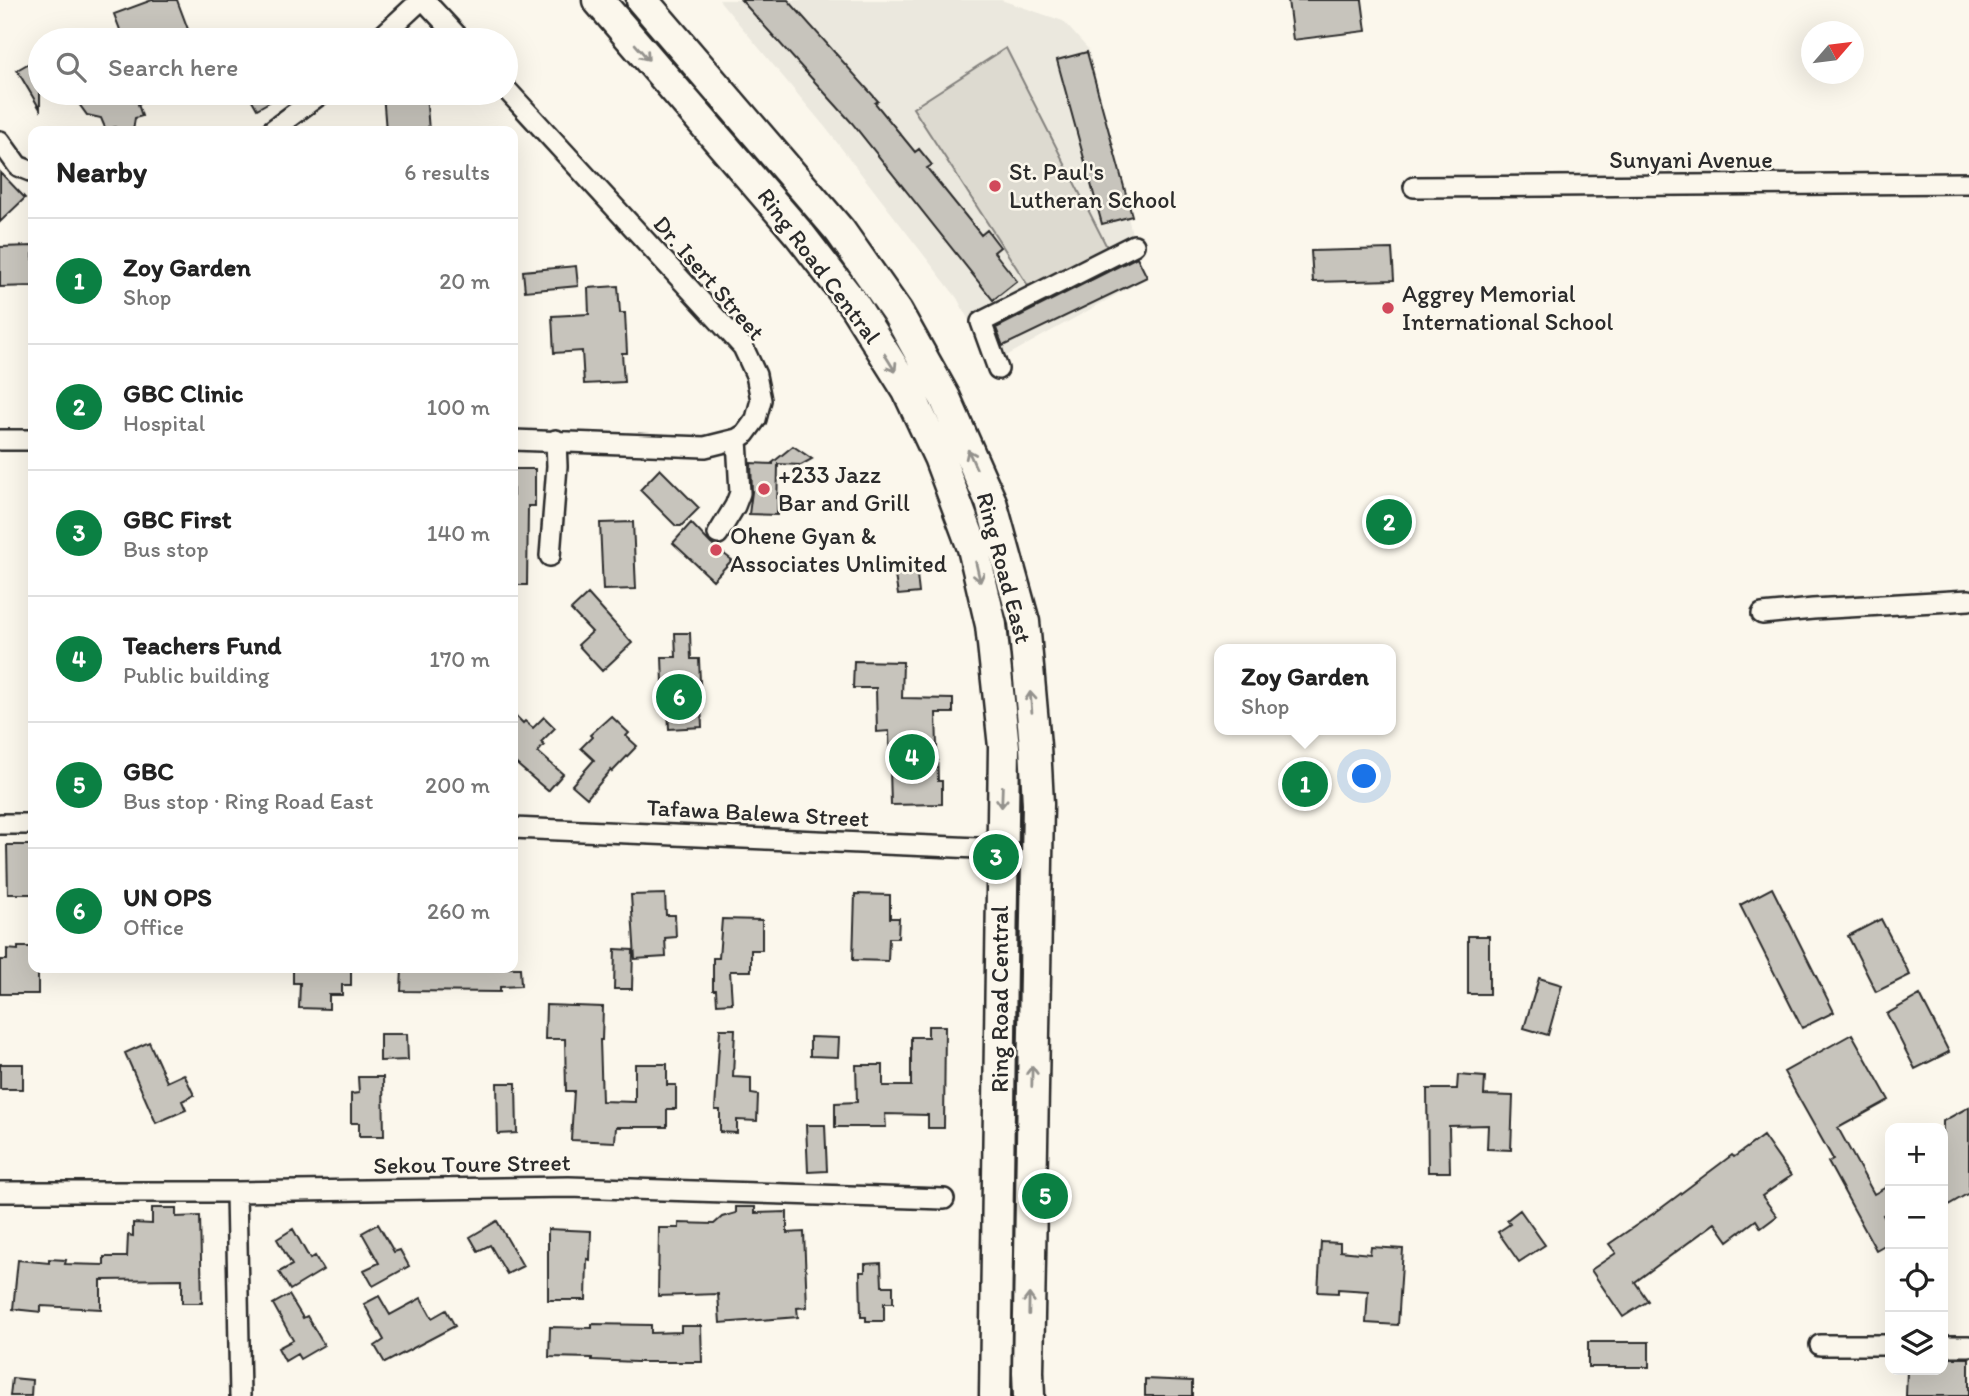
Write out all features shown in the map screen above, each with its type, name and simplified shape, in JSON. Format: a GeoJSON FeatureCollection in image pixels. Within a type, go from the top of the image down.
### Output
{"type":"FeatureCollection","features":[{"type":"Feature","properties":{"kind":"main road","name":"Ring Road Central"},"geometry":{"type":"LineString","coordinates":[[598,0],[800,235],[853,305],[908,391],[939,457],[973,548],[991,625],[1004,747],[993,1396]]}},
{"type":"Feature","properties":{"kind":"main road","name":"Ring Road East"},"geometry":{"type":"LineString","coordinates":[[642,0],[840,231],[897,312],[945,398],[991,502],[1024,622],[1038,804],[1029,1388]]}},
{"type":"Feature","properties":{"kind":"main road"},"geometry":{"type":"LineString","coordinates":[[1000,1005],[1034,1005]]}},
{"type":"Feature","properties":{"kind":"street"},"geometry":{"type":"LineString","coordinates":[[391,28],[422,0],[449,28]]}},
{"type":"Feature","properties":{"kind":"street","name":"Dr. Isert Street"},"geometry":{"type":"LineString","coordinates":[[518,102],[743,347],[756,375],[761,400],[755,419],[745,434],[737,439]]}},
{"type":"Feature","properties":{"kind":"street"},"geometry":{"type":"LineString","coordinates":[[278,126],[306,105]]}},
{"type":"Feature","properties":{"kind":"street"},"geometry":{"type":"LineString","coordinates":[[0,141],[18,166],[28,170]]}},
{"type":"Feature","properties":{"kind":"street","name":"Sunyani Avenue"},"geometry":{"type":"LineString","coordinates":[[1414,187],[1969,183]]}},
{"type":"Feature","properties":{"kind":"street"},"geometry":{"type":"LineString","coordinates":[[998,369],[981,322],[1134,244]]}},
{"type":"Feature","properties":{"kind":"street"},"geometry":{"type":"LineString","coordinates":[[518,440],[705,447],[737,439],[740,493],[718,534]]}},
{"type":"Feature","properties":{"kind":"street"},"geometry":{"type":"LineString","coordinates":[[0,440],[28,440]]}},
{"type":"Feature","properties":{"kind":"street"},"geometry":{"type":"LineString","coordinates":[[550,556],[557,466],[556,440]]}},
{"type":"Feature","properties":{"kind":"street"},"geometry":{"type":"LineString","coordinates":[[1762,614],[1969,600]]}},
{"type":"Feature","properties":{"kind":"street"},"geometry":{"type":"LineString","coordinates":[[0,824],[28,824]]}},
{"type":"Feature","properties":{"kind":"street","name":"Tafawa Balewa Street"},"geometry":{"type":"LineString","coordinates":[[518,828],[1001,849]]}},
{"type":"Feature","properties":{"kind":"street","name":"Sekou Toure Street"},"geometry":{"type":"LineString","coordinates":[[0,1192],[569,1187],[944,1199]]}},
{"type":"Feature","properties":{"kind":"street"},"geometry":{"type":"LineString","coordinates":[[236,1192],[240,1396]]}},
{"type":"Feature","properties":{"kind":"street"},"geometry":{"type":"LineString","coordinates":[[1820,1345],[1885,1345]]}},
{"type":"Feature","properties":{"kind":"street"},"geometry":{"type":"LineString","coordinates":[[1948,1346],[1969,1346]]}},
{"type":"Feature","properties":{"kind":"shaded area","name":"St. Paul's Lutheran School"},"geometry":{"type":"Polygon","coordinates":[[[719,0],[1001,0],[1063,21],[1088,49],[1143,280],[992,364],[957,298],[825,127],[719,0]]]}},
{"type":"Feature","properties":{"kind":"shaded area"},"geometry":{"type":"Polygon","coordinates":[[[1006,48],[1107,247],[1029,287],[913,108],[1006,48]]]}},
{"type":"Feature","properties":{"kind":"building"},"geometry":{"type":"Polygon","coordinates":[[[152,0],[177,0],[188,28],[119,28],[114,14],[152,0]]]}},
{"type":"Feature","properties":{"kind":"building"},"geometry":{"type":"Polygon","coordinates":[[[741,0],[788,0],[878,101],[875,103],[915,152],[919,149],[932,165],[927,168],[981,235],[987,230],[1000,247],[994,252],[1017,281],[993,300],[852,123],[741,0]]]}},
{"type":"Feature","properties":{"kind":"building"},"geometry":{"type":"Polygon","coordinates":[[[1288,0],[1362,0],[1366,31],[1293,40],[1288,0]]]}},
{"type":"Feature","properties":{"kind":"building"},"geometry":{"type":"Polygon","coordinates":[[[1087,52],[1132,216],[1102,224],[1057,60],[1087,52]]]}},
{"type":"Feature","properties":{"kind":"building"},"geometry":{"type":"Polygon","coordinates":[[[28,64],[28,89],[17,70],[28,64]]]}},
{"type":"Feature","properties":{"kind":"building"},"geometry":{"type":"Polygon","coordinates":[[[80,105],[138,105],[142,116],[135,118],[134,126],[104,126],[101,118],[87,115],[80,105]]]}},
{"type":"Feature","properties":{"kind":"building"},"geometry":{"type":"Polygon","coordinates":[[[384,105],[427,105],[429,126],[386,126],[384,105]]]}},
{"type":"Feature","properties":{"kind":"building"},"geometry":{"type":"Polygon","coordinates":[[[0,172],[25,198],[0,222],[0,172]]]}},
{"type":"Feature","properties":{"kind":"building"},"geometry":{"type":"Polygon","coordinates":[[[28,246],[28,286],[0,287],[0,247],[28,246]]]}},
{"type":"Feature","properties":{"kind":"building"},"geometry":{"type":"Polygon","coordinates":[[[1392,249],[1394,280],[1313,282],[1311,251],[1392,249]]]}},
{"type":"Feature","properties":{"kind":"building"},"geometry":{"type":"Polygon","coordinates":[[[1137,257],[1147,277],[1003,346],[996,328],[1137,257]]]}},
{"type":"Feature","properties":{"kind":"building"},"geometry":{"type":"Polygon","coordinates":[[[576,266],[578,286],[525,291],[523,271],[576,266]]]}},
{"type":"Feature","properties":{"kind":"building"},"geometry":{"type":"Polygon","coordinates":[[[618,286],[620,313],[625,313],[627,353],[622,353],[624,382],[584,384],[582,351],[554,353],[552,316],[589,314],[588,288],[618,286]]]}},
{"type":"Feature","properties":{"kind":"building","name":"+233 Jazz Bar and Grill"},"geometry":{"type":"Polygon","coordinates":[[[793,446],[812,459],[801,465],[778,464],[777,515],[749,514],[752,492],[751,463],[771,464],[793,446]]]}},
{"type":"Feature","properties":{"kind":"building"},"geometry":{"type":"Polygon","coordinates":[[[518,469],[535,469],[535,506],[528,506],[527,585],[518,585],[518,469]]]}},
{"type":"Feature","properties":{"kind":"building"},"geometry":{"type":"Polygon","coordinates":[[[660,469],[699,508],[681,526],[676,526],[640,490],[660,469]]]}},
{"type":"Feature","properties":{"kind":"building"},"geometry":{"type":"Polygon","coordinates":[[[633,522],[636,589],[603,590],[600,523],[633,522]]]}},
{"type":"Feature","properties":{"kind":"building"},"geometry":{"type":"Polygon","coordinates":[[[691,523],[711,544],[732,560],[713,580],[673,543],[691,523]]]}},
{"type":"Feature","properties":{"kind":"building"},"geometry":{"type":"Polygon","coordinates":[[[916,566],[919,593],[898,595],[894,569],[916,566]]]}},
{"type":"Feature","properties":{"kind":"building"},"geometry":{"type":"Polygon","coordinates":[[[588,594],[632,643],[602,671],[578,645],[592,632],[571,610],[588,594]]]}},
{"type":"Feature","properties":{"kind":"building"},"geometry":{"type":"Polygon","coordinates":[[[675,633],[690,633],[691,659],[699,659],[702,727],[669,729],[668,709],[664,709],[662,657],[676,657],[675,633]]]}},
{"type":"Feature","properties":{"kind":"building"},"geometry":{"type":"Polygon","coordinates":[[[854,661],[903,662],[902,698],[953,699],[953,713],[936,713],[938,781],[942,781],[942,804],[891,805],[889,731],[877,732],[876,688],[853,688],[854,661]]]}},
{"type":"Feature","properties":{"kind":"building"},"geometry":{"type":"Polygon","coordinates":[[[611,716],[629,733],[626,736],[637,746],[612,772],[611,770],[587,798],[572,785],[594,760],[581,748],[592,737],[590,735],[611,716]]]}},
{"type":"Feature","properties":{"kind":"building"},"geometry":{"type":"Polygon","coordinates":[[[544,717],[555,728],[541,742],[544,745],[538,752],[563,774],[548,791],[518,765],[518,718],[533,728],[544,717]]]}},
{"type":"Feature","properties":{"kind":"building"},"geometry":{"type":"Polygon","coordinates":[[[7,845],[28,845],[28,894],[8,894],[7,845]]]}},
{"type":"Feature","properties":{"kind":"building"},"geometry":{"type":"Polygon","coordinates":[[[1772,888],[1834,1012],[1802,1028],[1740,905],[1772,888]]]}},
{"type":"Feature","properties":{"kind":"building"},"geometry":{"type":"Polygon","coordinates":[[[665,894],[666,915],[675,915],[676,937],[665,938],[666,957],[635,959],[631,895],[665,894]]]}},
{"type":"Feature","properties":{"kind":"building"},"geometry":{"type":"Polygon","coordinates":[[[855,894],[890,895],[890,918],[899,918],[898,938],[889,938],[888,961],[853,960],[855,894]]]}},
{"type":"Feature","properties":{"kind":"building"},"geometry":{"type":"Polygon","coordinates":[[[722,919],[762,920],[762,950],[751,950],[751,971],[730,971],[732,1003],[717,1004],[716,990],[713,990],[713,958],[719,958],[722,919]]]}},
{"type":"Feature","properties":{"kind":"building"},"geometry":{"type":"Polygon","coordinates":[[[1881,919],[1910,975],[1876,992],[1848,936],[1881,919]]]}},
{"type":"Feature","properties":{"kind":"building"},"geometry":{"type":"Polygon","coordinates":[[[1468,936],[1489,936],[1489,994],[1468,994],[1468,936]]]}},
{"type":"Feature","properties":{"kind":"building"},"geometry":{"type":"Polygon","coordinates":[[[18,947],[28,947],[28,973],[38,973],[38,994],[0,994],[0,960],[7,960],[7,949],[18,950],[18,947]]]}},
{"type":"Feature","properties":{"kind":"building"},"geometry":{"type":"Polygon","coordinates":[[[615,949],[633,950],[632,989],[614,989],[615,949]]]}},
{"type":"Feature","properties":{"kind":"building"},"geometry":{"type":"Polygon","coordinates":[[[520,968],[521,986],[500,987],[500,992],[401,991],[402,973],[518,973],[520,968]]]}},
{"type":"Feature","properties":{"kind":"building"},"geometry":{"type":"Polygon","coordinates":[[[293,973],[351,973],[351,985],[342,985],[342,995],[329,995],[329,1009],[299,1008],[300,983],[293,983],[293,973]]]}},
{"type":"Feature","properties":{"kind":"building"},"geometry":{"type":"Polygon","coordinates":[[[1539,978],[1562,985],[1548,1035],[1524,1028],[1539,978]]]}},
{"type":"Feature","properties":{"kind":"building"},"geometry":{"type":"Polygon","coordinates":[[[1920,995],[1949,1052],[1915,1069],[1887,1014],[1920,995]]]}},
{"type":"Feature","properties":{"kind":"building"},"geometry":{"type":"Polygon","coordinates":[[[546,1005],[603,1007],[600,1040],[602,1101],[635,1102],[635,1064],[667,1064],[667,1085],[676,1085],[676,1109],[667,1109],[667,1127],[616,1127],[615,1142],[571,1140],[574,1091],[566,1091],[565,1039],[545,1039],[546,1005]]]}},
{"type":"Feature","properties":{"kind":"building"},"geometry":{"type":"Polygon","coordinates":[[[928,1026],[945,1026],[944,1128],[928,1128],[928,1115],[885,1114],[886,1127],[835,1127],[835,1103],[857,1102],[856,1065],[883,1065],[883,1086],[911,1086],[911,1037],[928,1037],[928,1026]]]}},
{"type":"Feature","properties":{"kind":"building"},"geometry":{"type":"Polygon","coordinates":[[[720,1029],[735,1029],[733,1077],[751,1078],[751,1094],[758,1095],[757,1121],[737,1120],[737,1133],[720,1132],[720,1110],[715,1110],[720,1029]]]}},
{"type":"Feature","properties":{"kind":"building"},"geometry":{"type":"Polygon","coordinates":[[[380,1034],[407,1034],[408,1060],[380,1061],[380,1034]]]}},
{"type":"Feature","properties":{"kind":"building"},"geometry":{"type":"Polygon","coordinates":[[[1852,1034],[1889,1100],[1838,1128],[1874,1194],[1885,1188],[1885,1245],[1876,1250],[1828,1162],[1833,1159],[1784,1072],[1852,1034]]]}},
{"type":"Feature","properties":{"kind":"building"},"geometry":{"type":"Polygon","coordinates":[[[810,1037],[839,1038],[838,1057],[810,1056],[810,1037]]]}},
{"type":"Feature","properties":{"kind":"building"},"geometry":{"type":"Polygon","coordinates":[[[149,1042],[167,1082],[184,1074],[194,1095],[182,1101],[186,1110],[156,1123],[125,1053],[149,1042]]]}},
{"type":"Feature","properties":{"kind":"building"},"geometry":{"type":"Polygon","coordinates":[[[0,1064],[23,1064],[23,1089],[0,1089],[0,1064]]]}},
{"type":"Feature","properties":{"kind":"building"},"geometry":{"type":"Polygon","coordinates":[[[1458,1075],[1485,1077],[1484,1095],[1513,1096],[1511,1150],[1487,1149],[1488,1125],[1449,1126],[1450,1172],[1428,1172],[1427,1089],[1457,1089],[1458,1075]]]}},
{"type":"Feature","properties":{"kind":"building"},"geometry":{"type":"Polygon","coordinates":[[[358,1077],[383,1077],[384,1136],[359,1136],[359,1123],[351,1123],[351,1094],[359,1093],[358,1077]]]}},
{"type":"Feature","properties":{"kind":"building"},"geometry":{"type":"Polygon","coordinates":[[[497,1083],[516,1083],[517,1133],[498,1134],[497,1083]]]}},
{"type":"Feature","properties":{"kind":"building"},"geometry":{"type":"Polygon","coordinates":[[[1969,1107],[1969,1193],[1948,1205],[1948,1123],[1943,1121],[1969,1107]]]}},
{"type":"Feature","properties":{"kind":"building"},"geometry":{"type":"Polygon","coordinates":[[[806,1125],[825,1125],[827,1171],[808,1172],[806,1125]]]}},
{"type":"Feature","properties":{"kind":"building"},"geometry":{"type":"Polygon","coordinates":[[[1763,1136],[1791,1176],[1762,1196],[1777,1216],[1761,1228],[1756,1220],[1728,1241],[1715,1223],[1635,1282],[1648,1301],[1623,1317],[1591,1270],[1616,1253],[1609,1244],[1732,1155],[1734,1157],[1763,1136]]]}},
{"type":"Feature","properties":{"kind":"building"},"geometry":{"type":"Polygon","coordinates":[[[736,1207],[755,1207],[755,1213],[787,1212],[787,1233],[804,1232],[807,1307],[797,1308],[798,1317],[720,1323],[718,1294],[658,1296],[659,1228],[679,1228],[679,1223],[714,1224],[722,1217],[736,1213],[736,1207]]]}},
{"type":"Feature","properties":{"kind":"building"},"geometry":{"type":"Polygon","coordinates":[[[152,1208],[176,1208],[176,1217],[200,1216],[202,1303],[182,1303],[182,1279],[101,1280],[101,1309],[41,1306],[41,1312],[13,1309],[18,1260],[49,1263],[49,1259],[66,1260],[65,1264],[104,1265],[104,1257],[127,1257],[128,1235],[133,1236],[133,1223],[152,1224],[152,1208]]]}},
{"type":"Feature","properties":{"kind":"building"},"geometry":{"type":"Polygon","coordinates":[[[1520,1210],[1545,1245],[1519,1262],[1498,1232],[1510,1224],[1507,1220],[1520,1210]]]}},
{"type":"Feature","properties":{"kind":"building"},"geometry":{"type":"Polygon","coordinates":[[[497,1221],[523,1266],[507,1274],[490,1245],[478,1251],[470,1237],[497,1221]]]}},
{"type":"Feature","properties":{"kind":"building"},"geometry":{"type":"Polygon","coordinates":[[[378,1224],[394,1252],[400,1250],[409,1266],[373,1286],[364,1270],[379,1263],[362,1233],[378,1224]]]}},
{"type":"Feature","properties":{"kind":"building"},"geometry":{"type":"Polygon","coordinates":[[[293,1229],[310,1259],[315,1256],[323,1270],[290,1290],[279,1272],[292,1265],[277,1239],[293,1229]]]}},
{"type":"Feature","properties":{"kind":"building"},"geometry":{"type":"Polygon","coordinates":[[[548,1229],[591,1231],[586,1300],[548,1300],[548,1229]]]}},
{"type":"Feature","properties":{"kind":"building"},"geometry":{"type":"Polygon","coordinates":[[[1321,1242],[1340,1243],[1340,1251],[1370,1254],[1371,1247],[1403,1249],[1398,1325],[1366,1323],[1368,1291],[1338,1289],[1338,1293],[1318,1292],[1321,1242]]]}},
{"type":"Feature","properties":{"kind":"building"},"geometry":{"type":"Polygon","coordinates":[[[881,1263],[882,1286],[893,1286],[893,1303],[884,1303],[884,1321],[866,1321],[866,1317],[861,1317],[860,1272],[865,1272],[865,1264],[881,1263]]]}},
{"type":"Feature","properties":{"kind":"building"},"geometry":{"type":"Polygon","coordinates":[[[289,1295],[303,1318],[307,1316],[324,1345],[300,1359],[297,1354],[285,1361],[278,1348],[293,1340],[273,1304],[289,1295]]]}},
{"type":"Feature","properties":{"kind":"building"},"geometry":{"type":"Polygon","coordinates":[[[379,1296],[390,1315],[421,1298],[432,1318],[446,1310],[455,1326],[385,1363],[375,1346],[384,1340],[364,1304],[379,1296]]]}},
{"type":"Feature","properties":{"kind":"building"},"geometry":{"type":"Polygon","coordinates":[[[592,1324],[651,1325],[651,1333],[681,1332],[681,1326],[701,1326],[702,1362],[636,1362],[549,1357],[550,1327],[592,1328],[592,1324]]]}},
{"type":"Feature","properties":{"kind":"building"},"geometry":{"type":"Polygon","coordinates":[[[1588,1342],[1649,1342],[1649,1367],[1588,1367],[1588,1342]]]}},
{"type":"Feature","properties":{"kind":"building"},"geometry":{"type":"Polygon","coordinates":[[[1948,1358],[1969,1358],[1969,1396],[1906,1396],[1907,1375],[1948,1375],[1948,1358]]]}},
{"type":"Feature","properties":{"kind":"building"},"geometry":{"type":"Polygon","coordinates":[[[12,1378],[32,1380],[31,1396],[10,1396],[12,1378]]]}},
{"type":"Feature","properties":{"kind":"building"},"geometry":{"type":"Polygon","coordinates":[[[1145,1379],[1192,1381],[1192,1396],[1145,1396],[1145,1379]]]}},
{"type":"Feature","properties":{"kind":"place","name":"St. Paul's Lutheran School"},"geometry":{"type":"Point","coordinates":[995,186]}},
{"type":"Feature","properties":{"kind":"place","name":"Aggrey Memorial International School"},"geometry":{"type":"Point","coordinates":[1388,308]}},
{"type":"Feature","properties":{"kind":"place","name":"+233 Jazz Bar and Grill"},"geometry":{"type":"Point","coordinates":[764,489]}},
{"type":"Feature","properties":{"kind":"place","name":"GBC Clinic"},"geometry":{"type":"Point","coordinates":[1389,522]}},
{"type":"Feature","properties":{"kind":"place","name":"Ohene Gyan & Associates Unlimited"},"geometry":{"type":"Point","coordinates":[716,550]}},
{"type":"Feature","properties":{"kind":"place","name":"UN OPS"},"geometry":{"type":"Point","coordinates":[679,697]}},
{"type":"Feature","properties":{"kind":"place","name":"Teachers Fund"},"geometry":{"type":"Point","coordinates":[912,757]}},
{"type":"Feature","properties":{"kind":"place","name":"Zoy Garden"},"geometry":{"type":"Point","coordinates":[1305,784]}},
{"type":"Feature","properties":{"kind":"place","name":"GBC First"},"geometry":{"type":"Point","coordinates":[996,857]}},
{"type":"Feature","properties":{"kind":"place","name":"GBC"},"geometry":{"type":"Point","coordinates":[1045,1196]}}]}
